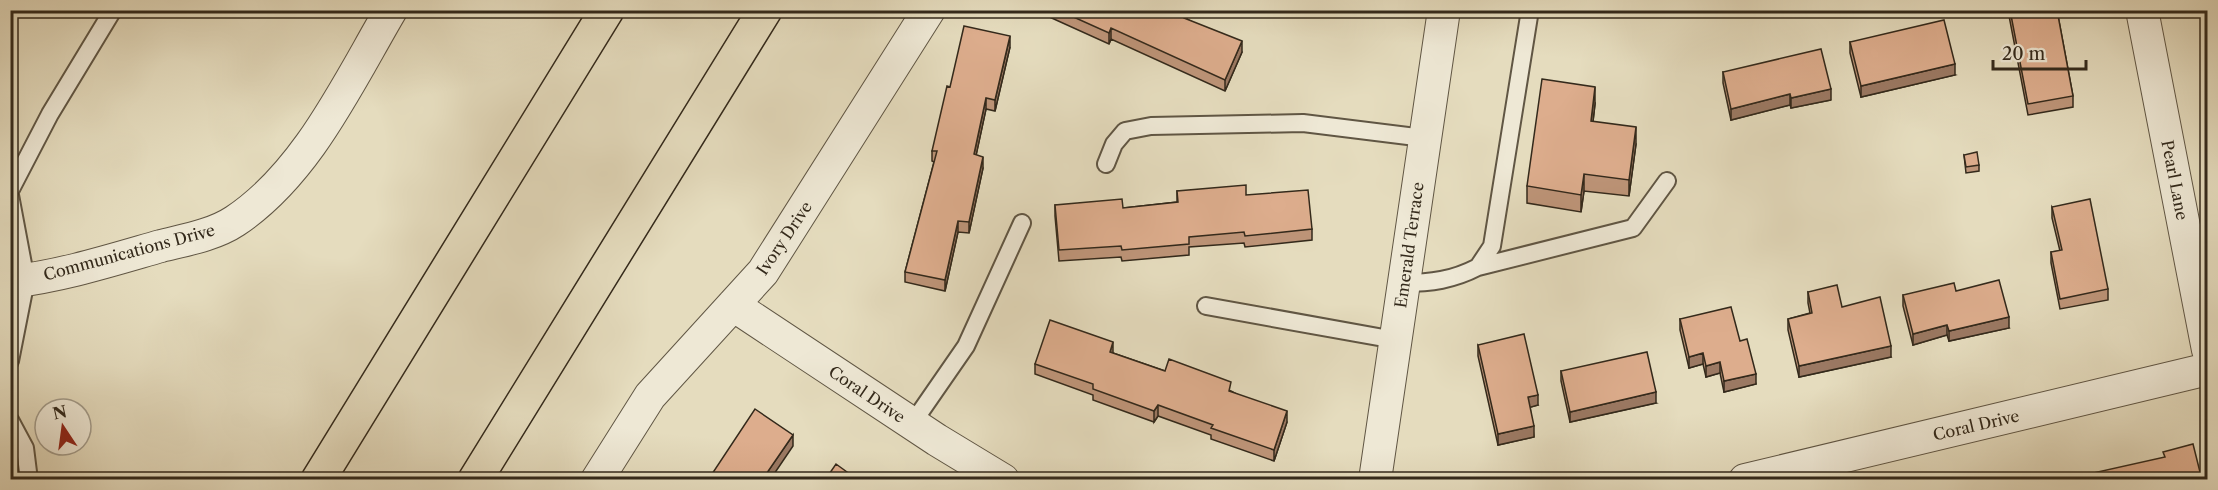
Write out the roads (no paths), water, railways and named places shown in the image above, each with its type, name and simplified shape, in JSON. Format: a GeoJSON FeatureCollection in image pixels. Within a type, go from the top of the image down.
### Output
{"type":"FeatureCollection","features":[{"type":"Feature","properties":{"kind":"highway"},"geometry":{"type":"LineString","coordinates":[[503,181],[595,10]]}},
{"type":"Feature","properties":{"kind":"highway"},"geometry":{"type":"LineString","coordinates":[[318,480],[607,10]]}},
{"type":"Feature","properties":{"kind":"highway"},"geometry":{"type":"LineString","coordinates":[[475,480],[765,10]]}},
{"type":"Feature","properties":{"kind":"street","name":"Communications Drive"},"geometry":{"type":"LineString","coordinates":[[18,281],[195,237],[234,222],[280,182],[311,142],[392,10]]}},
{"type":"Feature","properties":{"kind":"street","name":"Ivory Drive"},"geometry":{"type":"LineString","coordinates":[[597,480],[651,396],[763,272],[929,10]]}},
{"type":"Feature","properties":{"kind":"street","name":"Emerald Terrace"},"geometry":{"type":"LineString","coordinates":[[1375,480],[1444,10]]}},
{"type":"Feature","properties":{"kind":"street","name":"Pearl Lane"},"geometry":{"type":"LineString","coordinates":[[2142,10],[2208,350]]}},
{"type":"Feature","properties":{"kind":"street","name":"Coral Drive"},"geometry":{"type":"LineString","coordinates":[[733,305],[912,424],[1004,480]]}},
{"type":"Feature","properties":{"kind":"street","name":"Coral Drive"},"geometry":{"type":"LineString","coordinates":[[1745,480],[1842,468],[2208,369]]}},
{"type":"Feature","properties":{"kind":"lane"},"geometry":{"type":"LineString","coordinates":[[10,361],[18,281],[10,193],[50,114],[113,10]]}},
{"type":"Feature","properties":{"kind":"lane"},"geometry":{"type":"LineString","coordinates":[[1478,267],[1492,246],[1530,10]]}},
{"type":"Feature","properties":{"kind":"lane"},"geometry":{"type":"LineString","coordinates":[[1106,164],[1114,144],[1125,131],[1151,126],[1303,123],[1424,138]]}},
{"type":"Feature","properties":{"kind":"lane"},"geometry":{"type":"LineString","coordinates":[[1403,284],[1431,283],[1458,278],[1478,267],[1633,228],[1667,181]]}},
{"type":"Feature","properties":{"kind":"lane"},"geometry":{"type":"LineString","coordinates":[[912,424],[966,346],[1022,223]]}},
{"type":"Feature","properties":{"kind":"lane"},"geometry":{"type":"LineString","coordinates":[[1206,306],[1395,340]]}},
{"type":"Feature","properties":{"kind":"lane"},"geometry":{"type":"LineString","coordinates":[[10,420],[25,448],[29,480]]}}]}
